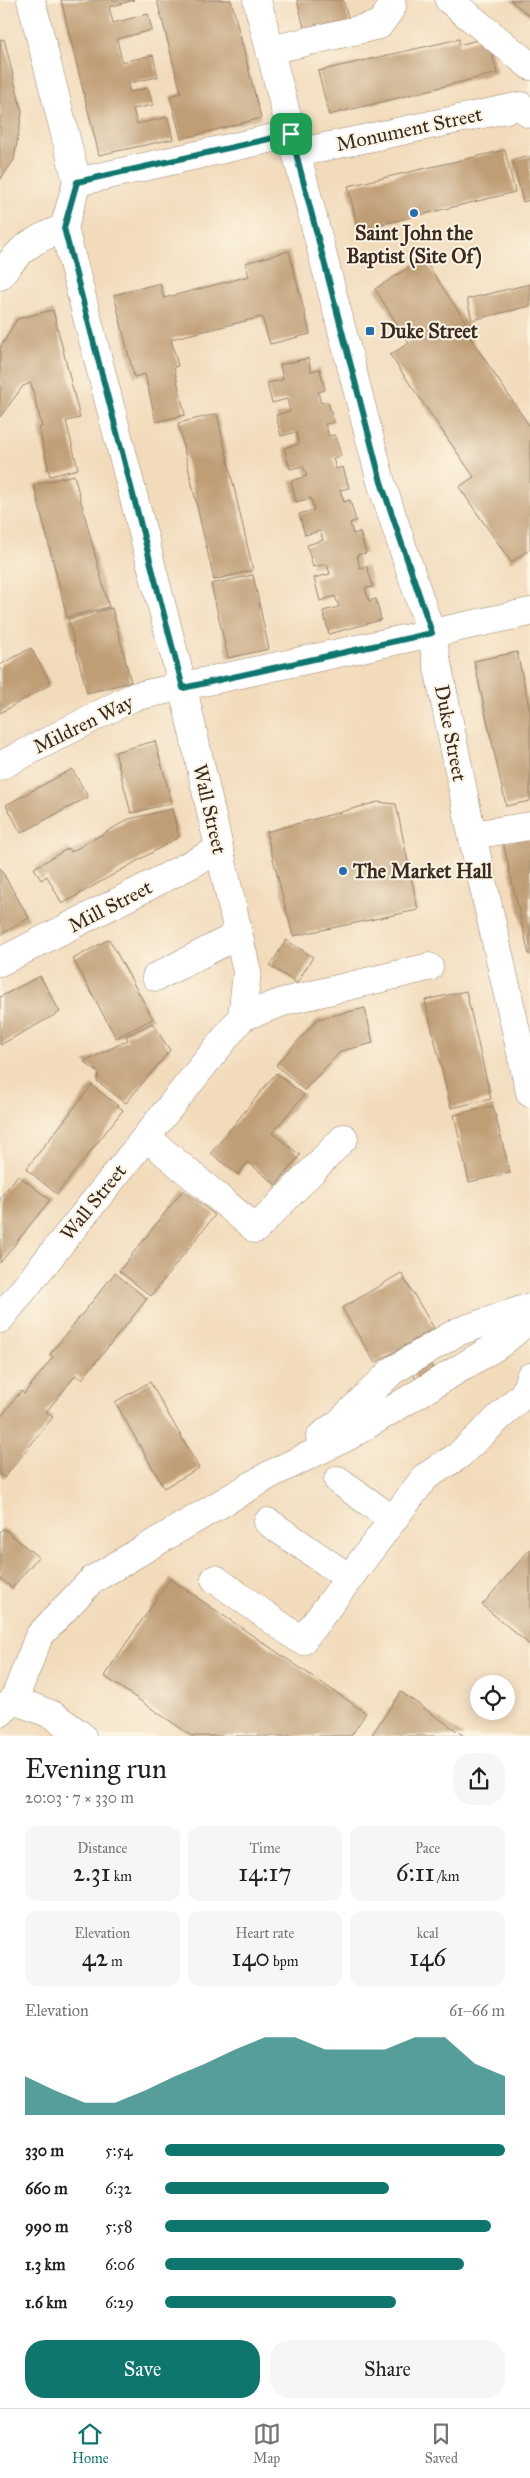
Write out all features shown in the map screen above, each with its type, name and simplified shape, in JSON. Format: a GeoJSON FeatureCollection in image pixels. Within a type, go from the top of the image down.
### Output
{"type":"FeatureCollection","features":[{"type":"Feature","properties":{"kind":"street"},"geometry":{"type":"LineString","coordinates":[[0,276],[15,254],[40,237],[64,228],[77,182],[31,0]]}},
{"type":"Feature","properties":{"kind":"street","name":"Duke Street"},"geometry":{"type":"LineString","coordinates":[[257,0],[381,482],[432,633],[472,835],[530,1093]]}},
{"type":"Feature","properties":{"kind":"street"},"geometry":{"type":"LineString","coordinates":[[270,50],[378,25],[392,7],[391,0]]}},
{"type":"Feature","properties":{"kind":"street"},"geometry":{"type":"LineString","coordinates":[[442,0],[530,66]]}},
{"type":"Feature","properties":{"kind":"street","name":"Monument Street"},"geometry":{"type":"LineString","coordinates":[[77,182],[294,143],[527,105]]}},
{"type":"Feature","properties":{"kind":"street","name":"Wall Street"},"geometry":{"type":"LineString","coordinates":[[0,1319],[242,1017],[247,972],[183,688],[64,228]]}},
{"type":"Feature","properties":{"kind":"street","name":"Mildren Way"},"geometry":{"type":"LineString","coordinates":[[0,766],[133,697],[183,688],[530,612]]}},
{"type":"Feature","properties":{"kind":"street"},"geometry":{"type":"LineString","coordinates":[[472,835],[530,826]]}},
{"type":"Feature","properties":{"kind":"street","name":"Mill Street"},"geometry":{"type":"LineString","coordinates":[[0,962],[220,850]]}},
{"type":"Feature","properties":{"kind":"street"},"geometry":{"type":"LineString","coordinates":[[156,977],[238,935]]}},
{"type":"Feature","properties":{"kind":"street"},"geometry":{"type":"LineString","coordinates":[[242,1017],[286,1001],[429,968]]}},
{"type":"Feature","properties":{"kind":"street"},"geometry":{"type":"LineString","coordinates":[[146,1137],[256,1229],[344,1138]]}},
{"type":"Feature","properties":{"kind":"street"},"geometry":{"type":"LineString","coordinates":[[271,1474],[339,1423],[392,1371],[457,1332],[530,1307]]}},
{"type":"Feature","properties":{"kind":"street"},"geometry":{"type":"LineString","coordinates":[[82,1736],[53,1715],[7,1707],[39,1636],[92,1580],[271,1474],[347,1437],[500,1344],[530,1319]]}},
{"type":"Feature","properties":{"kind":"street"},"geometry":{"type":"LineString","coordinates":[[215,1579],[302,1641],[425,1477],[458,1456],[524,1394],[530,1377]]}},
{"type":"Feature","properties":{"kind":"street"},"geometry":{"type":"LineString","coordinates":[[338,1480],[393,1520]]}},
{"type":"Feature","properties":{"kind":"street"},"geometry":{"type":"LineString","coordinates":[[268,1522],[349,1578]]}},
{"type":"Feature","properties":{"kind":"building"},"geometry":{"type":"Polygon","coordinates":[[[61,0],[134,0],[109,7],[113,23],[148,14],[152,30],[117,39],[122,62],[153,55],[158,77],[128,83],[130,92],[148,88],[153,105],[133,109],[137,124],[168,117],[173,139],[99,155],[61,0]]]}},
{"type":"Feature","properties":{"kind":"building"},"geometry":{"type":"Polygon","coordinates":[[[157,0],[231,0],[261,118],[181,139],[170,96],[181,93],[157,0]]]}},
{"type":"Feature","properties":{"kind":"building"},"geometry":{"type":"Polygon","coordinates":[[[297,0],[343,0],[351,27],[307,39],[297,0]]]}},
{"type":"Feature","properties":{"kind":"building"},"geometry":{"type":"Polygon","coordinates":[[[510,0],[530,0],[530,17],[527,14],[510,0]]]}},
{"type":"Feature","properties":{"kind":"building"},"geometry":{"type":"Polygon","coordinates":[[[488,37],[497,73],[329,115],[318,71],[459,39],[459,45],[488,37]]]}},
{"type":"Feature","properties":{"kind":"building"},"geometry":{"type":"Polygon","coordinates":[[[4,39],[22,112],[14,160],[0,180],[0,40],[4,39]]]}},
{"type":"Feature","properties":{"kind":"building"},"geometry":{"type":"Polygon","coordinates":[[[505,150],[515,192],[358,230],[348,186],[505,150]]]}},
{"type":"Feature","properties":{"kind":"building"},"geometry":{"type":"Polygon","coordinates":[[[530,156],[530,200],[523,202],[513,160],[530,156]]]}},
{"type":"Feature","properties":{"kind":"building"},"geometry":{"type":"Polygon","coordinates":[[[289,251],[310,334],[270,344],[262,317],[171,339],[178,366],[174,367],[185,415],[156,422],[145,374],[134,377],[114,295],[160,283],[164,298],[249,276],[245,263],[289,251]]]}},
{"type":"Feature","properties":{"kind":"building"},"geometry":{"type":"Polygon","coordinates":[[[423,258],[471,330],[467,333],[530,427],[530,549],[511,562],[459,487],[474,477],[390,355],[409,343],[375,289],[423,258]]]}},
{"type":"Feature","properties":{"kind":"building"},"geometry":{"type":"Polygon","coordinates":[[[530,284],[530,306],[472,320],[467,299],[530,284]]]}},
{"type":"Feature","properties":{"kind":"building"},"geometry":{"type":"Polygon","coordinates":[[[53,310],[80,418],[66,421],[78,469],[50,476],[39,428],[42,427],[31,383],[23,386],[0,417],[0,348],[17,319],[53,310]]]}},
{"type":"Feature","properties":{"kind":"building"},"geometry":{"type":"Polygon","coordinates":[[[308,358],[311,371],[320,369],[325,390],[318,392],[321,403],[328,402],[334,422],[325,424],[329,436],[335,435],[341,456],[333,458],[336,469],[343,467],[349,488],[340,490],[344,502],[350,500],[356,521],[350,523],[353,534],[360,532],[366,553],[357,555],[360,568],[367,566],[373,587],[365,588],[369,601],[376,599],[381,620],[329,634],[323,611],[339,607],[335,596],[320,601],[314,578],[330,574],[327,564],[313,567],[307,545],[323,540],[320,531],[305,535],[299,514],[314,510],[311,498],[296,502],[291,481],[307,476],[303,466],[290,469],[284,448],[299,444],[296,432],[281,436],[276,415],[290,411],[287,399],[272,403],[267,383],[283,380],[280,365],[308,358]]]}},
{"type":"Feature","properties":{"kind":"building"},"geometry":{"type":"Polygon","coordinates":[[[217,414],[253,570],[214,580],[178,423],[217,414]]]}},
{"type":"Feature","properties":{"kind":"building"},"geometry":{"type":"Polygon","coordinates":[[[74,475],[109,607],[67,617],[34,485],[74,475]]]}},
{"type":"Feature","properties":{"kind":"building"},"geometry":{"type":"Polygon","coordinates":[[[253,575],[269,649],[228,658],[211,584],[253,575]]]}},
{"type":"Feature","properties":{"kind":"building"},"geometry":{"type":"Polygon","coordinates":[[[112,608],[131,682],[87,693],[68,619],[112,608]]]}},
{"type":"Feature","properties":{"kind":"building"},"geometry":{"type":"Polygon","coordinates":[[[31,648],[51,684],[0,713],[0,665],[31,648]]]}},
{"type":"Feature","properties":{"kind":"building"},"geometry":{"type":"Polygon","coordinates":[[[517,652],[530,711],[530,801],[506,806],[474,661],[517,652]]]}},
{"type":"Feature","properties":{"kind":"building"},"geometry":{"type":"Polygon","coordinates":[[[155,741],[172,803],[131,813],[115,752],[155,741]]]}},
{"type":"Feature","properties":{"kind":"building"},"geometry":{"type":"Polygon","coordinates":[[[72,769],[88,797],[21,833],[6,805],[72,769]]]}},
{"type":"Feature","properties":{"kind":"building","name":"The Market Hall"},"geometry":{"type":"Polygon","coordinates":[[[378,802],[396,804],[418,910],[293,936],[266,832],[378,802]]]}},
{"type":"Feature","properties":{"kind":"building"},"geometry":{"type":"Polygon","coordinates":[[[172,809],[179,837],[62,904],[47,876],[41,880],[34,868],[69,848],[71,852],[129,819],[172,809]]]}},
{"type":"Feature","properties":{"kind":"building"},"geometry":{"type":"Polygon","coordinates":[[[530,837],[530,955],[529,955],[503,842],[530,837]]]}},
{"type":"Feature","properties":{"kind":"building"},"geometry":{"type":"Polygon","coordinates":[[[0,868],[29,918],[0,935],[0,868]]]}},
{"type":"Feature","properties":{"kind":"building"},"geometry":{"type":"Polygon","coordinates":[[[109,939],[153,1019],[116,1038],[73,959],[109,939]]]}},
{"type":"Feature","properties":{"kind":"building"},"geometry":{"type":"Polygon","coordinates":[[[286,940],[313,957],[297,983],[270,966],[286,940]]]}},
{"type":"Feature","properties":{"kind":"building"},"geometry":{"type":"Polygon","coordinates":[[[40,976],[60,1012],[0,1045],[0,997],[40,976]]]}},
{"type":"Feature","properties":{"kind":"building"},"geometry":{"type":"Polygon","coordinates":[[[466,991],[491,1099],[451,1108],[425,1000],[466,991]]]}},
{"type":"Feature","properties":{"kind":"building"},"geometry":{"type":"Polygon","coordinates":[[[365,1008],[373,1043],[341,1051],[304,1090],[276,1065],[318,1019],[365,1008]]]}},
{"type":"Feature","properties":{"kind":"building"},"geometry":{"type":"Polygon","coordinates":[[[152,1023],[170,1050],[126,1103],[97,1081],[99,1073],[84,1062],[128,1040],[126,1036],[152,1023]]]}},
{"type":"Feature","properties":{"kind":"building"},"geometry":{"type":"Polygon","coordinates":[[[276,1073],[304,1095],[272,1133],[300,1155],[276,1185],[248,1162],[238,1175],[211,1153],[276,1073]]]}},
{"type":"Feature","properties":{"kind":"building"},"geometry":{"type":"Polygon","coordinates":[[[92,1085],[123,1110],[57,1194],[26,1169],[92,1085]]]}},
{"type":"Feature","properties":{"kind":"building"},"geometry":{"type":"Polygon","coordinates":[[[493,1106],[510,1173],[469,1182],[454,1115],[493,1106]]]}},
{"type":"Feature","properties":{"kind":"building"},"geometry":{"type":"Polygon","coordinates":[[[18,1175],[50,1200],[0,1263],[0,1198],[18,1175]]]}},
{"type":"Feature","properties":{"kind":"building"},"geometry":{"type":"Polygon","coordinates":[[[183,1190],[215,1215],[151,1296],[119,1271],[183,1190]]]}},
{"type":"Feature","properties":{"kind":"building"},"geometry":{"type":"Polygon","coordinates":[[[115,1273],[147,1299],[82,1379],[76,1375],[46,1412],[53,1417],[4,1478],[0,1474],[0,1418],[21,1391],[24,1394],[53,1357],[50,1354],[115,1273]]]}},
{"type":"Feature","properties":{"kind":"building"},"geometry":{"type":"Polygon","coordinates":[[[401,1273],[434,1328],[375,1363],[342,1308],[401,1273]]]}},
{"type":"Feature","properties":{"kind":"building"},"geometry":{"type":"Polygon","coordinates":[[[429,1362],[434,1371],[417,1381],[412,1372],[429,1362]]]}},
{"type":"Feature","properties":{"kind":"building"},"geometry":{"type":"Polygon","coordinates":[[[150,1382],[199,1468],[164,1488],[115,1402],[150,1382]]]}},
{"type":"Feature","properties":{"kind":"building"},"geometry":{"type":"Polygon","coordinates":[[[3,1528],[38,1557],[12,1588],[0,1578],[0,1532],[3,1528]]]}},
{"type":"Feature","properties":{"kind":"building"},"geometry":{"type":"Polygon","coordinates":[[[530,1549],[530,1645],[482,1605],[530,1549]]]}},
{"type":"Feature","properties":{"kind":"building"},"geometry":{"type":"Polygon","coordinates":[[[170,1579],[366,1713],[351,1736],[192,1736],[104,1676],[170,1579]]]}},
{"type":"Feature","properties":{"kind":"building"},"geometry":{"type":"Polygon","coordinates":[[[401,1692],[464,1736],[371,1736],[401,1692]]]}},
{"type":"Feature","properties":{"kind":"place","name":"Saint John the Baptist (Site Of)"},"geometry":{"type":"Point","coordinates":[414,213]}},
{"type":"Feature","properties":{"kind":"place","name":"Duke Street"},"geometry":{"type":"Point","coordinates":[370,331]}},
{"type":"Feature","properties":{"kind":"place","name":"The Market Hall"},"geometry":{"type":"Point","coordinates":[343,871]}},
{"type":"Feature","properties":{"kind":"route"},"geometry":{"type":"LineString","coordinates":[[291,134],[381,482],[432,633],[183,688],[64,228],[77,182],[291,134]]}}]}
